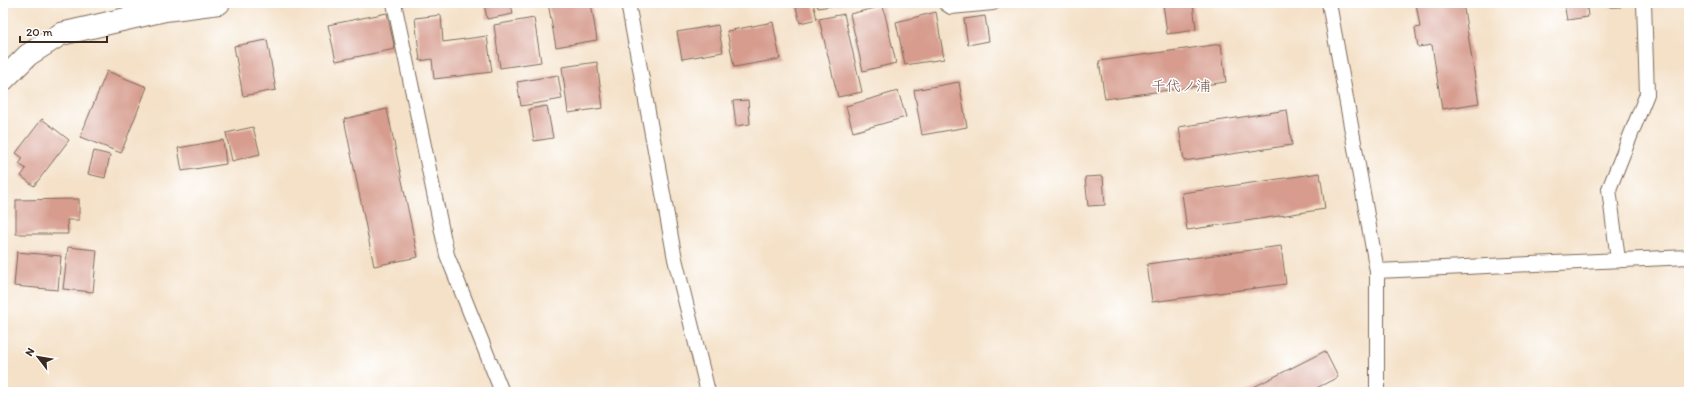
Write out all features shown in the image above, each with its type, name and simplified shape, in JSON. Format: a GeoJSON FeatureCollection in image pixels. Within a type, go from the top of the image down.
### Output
{"type":"FeatureCollection","features":[{"type":"Feature","properties":{"kind":"main road"},"geometry":{"type":"LineString","coordinates":[[3,80],[28,55],[61,34],[165,10],[219,3]]}},
{"type":"Feature","properties":{"kind":"lane"},"geometry":{"type":"LineString","coordinates":[[394,3],[447,255],[502,392]]}},
{"type":"Feature","properties":{"kind":"lane"},"geometry":{"type":"LineString","coordinates":[[628,3],[675,259],[708,392]]}},
{"type":"Feature","properties":{"kind":"lane"},"geometry":{"type":"LineString","coordinates":[[945,3],[951,7],[993,3]]}},
{"type":"Feature","properties":{"kind":"lane"},"geometry":{"type":"LineString","coordinates":[[1329,3],[1377,271],[1377,392]]}},
{"type":"Feature","properties":{"kind":"lane"},"geometry":{"type":"LineString","coordinates":[[1618,260],[1609,189],[1647,94],[1644,3]]}},
{"type":"Feature","properties":{"kind":"lane"},"geometry":{"type":"LineString","coordinates":[[1377,271],[1689,257]]}},
{"type":"Feature","properties":{"kind":"building"},"geometry":{"type":"Polygon","coordinates":[[[484,3],[511,3],[513,14],[487,19],[484,3]]]}},
{"type":"Feature","properties":{"kind":"building"},"geometry":{"type":"Polygon","coordinates":[[[548,3],[591,3],[597,40],[556,47],[548,3]]]}},
{"type":"Feature","properties":{"kind":"building"},"geometry":{"type":"Polygon","coordinates":[[[795,3],[813,3],[817,19],[800,23],[795,3]]]}},
{"type":"Feature","properties":{"kind":"building"},"geometry":{"type":"Polygon","coordinates":[[[817,3],[843,3],[843,4],[818,8],[817,3]]]}},
{"type":"Feature","properties":{"kind":"building"},"geometry":{"type":"Polygon","coordinates":[[[1163,3],[1193,3],[1196,30],[1167,34],[1163,3]]]}},
{"type":"Feature","properties":{"kind":"building"},"geometry":{"type":"Polygon","coordinates":[[[1268,3],[1278,3],[1278,4],[1268,6],[1268,3]]]}},
{"type":"Feature","properties":{"kind":"building"},"geometry":{"type":"Polygon","coordinates":[[[1416,3],[1463,3],[1479,103],[1442,109],[1432,45],[1418,47],[1415,28],[1420,27],[1416,3]]]}},
{"type":"Feature","properties":{"kind":"building"},"geometry":{"type":"Polygon","coordinates":[[[1564,3],[1597,3],[1598,5],[1587,7],[1588,17],[1567,20],[1564,3]]]}},
{"type":"Feature","properties":{"kind":"building"},"geometry":{"type":"Polygon","coordinates":[[[1610,3],[1621,3],[1621,7],[1610,7],[1610,3]]]}},
{"type":"Feature","properties":{"kind":"building"},"geometry":{"type":"Polygon","coordinates":[[[883,6],[896,63],[863,71],[850,14],[883,6]]]}},
{"type":"Feature","properties":{"kind":"building"},"geometry":{"type":"Polygon","coordinates":[[[936,12],[944,59],[905,65],[896,22],[936,12]]]}},
{"type":"Feature","properties":{"kind":"building"},"geometry":{"type":"Polygon","coordinates":[[[387,13],[395,49],[336,61],[328,25],[387,13]]]}},
{"type":"Feature","properties":{"kind":"building"},"geometry":{"type":"Polygon","coordinates":[[[844,14],[862,92],[838,97],[819,19],[844,14]]]}},
{"type":"Feature","properties":{"kind":"building"},"geometry":{"type":"Polygon","coordinates":[[[441,15],[443,42],[487,36],[492,72],[434,79],[432,59],[420,61],[415,18],[441,15]]]}},
{"type":"Feature","properties":{"kind":"building"},"geometry":{"type":"Polygon","coordinates":[[[985,16],[989,41],[968,45],[964,19],[985,16]]]}},
{"type":"Feature","properties":{"kind":"building"},"geometry":{"type":"Polygon","coordinates":[[[534,18],[541,62],[500,68],[494,25],[534,18]]]}},
{"type":"Feature","properties":{"kind":"building"},"geometry":{"type":"Polygon","coordinates":[[[773,22],[780,59],[734,67],[727,31],[773,22]]]}},
{"type":"Feature","properties":{"kind":"building"},"geometry":{"type":"Polygon","coordinates":[[[718,25],[723,52],[682,59],[677,32],[718,25]]]}},
{"type":"Feature","properties":{"kind":"building"},"geometry":{"type":"Polygon","coordinates":[[[267,40],[276,90],[243,96],[234,46],[267,40]]]}},
{"type":"Feature","properties":{"kind":"building"},"geometry":{"type":"Polygon","coordinates":[[[1221,44],[1226,82],[1105,99],[1099,61],[1221,44]]]}},
{"type":"Feature","properties":{"kind":"building"},"geometry":{"type":"Polygon","coordinates":[[[597,62],[603,108],[568,113],[562,67],[597,62]]]}},
{"type":"Feature","properties":{"kind":"building"},"geometry":{"type":"Polygon","coordinates":[[[107,71],[147,87],[121,153],[80,137],[107,71]]]}},
{"type":"Feature","properties":{"kind":"building"},"geometry":{"type":"Polygon","coordinates":[[[558,75],[562,99],[521,106],[517,82],[558,75]]]}},
{"type":"Feature","properties":{"kind":"building"},"geometry":{"type":"Polygon","coordinates":[[[959,82],[967,127],[922,135],[914,90],[959,82]]]}},
{"type":"Feature","properties":{"kind":"building"},"geometry":{"type":"Polygon","coordinates":[[[898,91],[906,117],[853,132],[846,106],[898,91]]]}},
{"type":"Feature","properties":{"kind":"building"},"geometry":{"type":"Polygon","coordinates":[[[748,100],[750,124],[736,126],[733,101],[748,100]]]}},
{"type":"Feature","properties":{"kind":"building"},"geometry":{"type":"Polygon","coordinates":[[[547,106],[553,138],[534,141],[529,109],[547,106]]]}},
{"type":"Feature","properties":{"kind":"building"},"geometry":{"type":"Polygon","coordinates":[[[387,109],[418,257],[374,266],[344,119],[387,109]]]}},
{"type":"Feature","properties":{"kind":"building"},"geometry":{"type":"Polygon","coordinates":[[[1287,110],[1292,145],[1184,161],[1179,127],[1287,110]]]}},
{"type":"Feature","properties":{"kind":"building"},"geometry":{"type":"Polygon","coordinates":[[[42,119],[69,140],[34,186],[21,176],[26,169],[19,164],[23,158],[16,153],[42,119]]]}},
{"type":"Feature","properties":{"kind":"building"},"geometry":{"type":"Polygon","coordinates":[[[253,127],[260,154],[232,161],[226,133],[253,127]]]}},
{"type":"Feature","properties":{"kind":"building"},"geometry":{"type":"Polygon","coordinates":[[[223,140],[226,164],[182,171],[178,148],[223,140]]]}},
{"type":"Feature","properties":{"kind":"building"},"geometry":{"type":"Polygon","coordinates":[[[94,151],[110,155],[105,178],[88,174],[94,151]]]}},
{"type":"Feature","properties":{"kind":"building"},"geometry":{"type":"Polygon","coordinates":[[[1320,173],[1325,209],[1187,230],[1182,193],[1320,173]]]}},
{"type":"Feature","properties":{"kind":"building"},"geometry":{"type":"Polygon","coordinates":[[[1103,176],[1105,205],[1088,206],[1085,177],[1103,176]]]}},
{"type":"Feature","properties":{"kind":"building"},"geometry":{"type":"Polygon","coordinates":[[[79,199],[79,220],[67,220],[68,234],[16,234],[16,200],[79,199]]]}},
{"type":"Feature","properties":{"kind":"building"},"geometry":{"type":"Polygon","coordinates":[[[1281,246],[1286,284],[1152,302],[1147,264],[1281,246]]]}},
{"type":"Feature","properties":{"kind":"building"},"geometry":{"type":"Polygon","coordinates":[[[68,247],[97,250],[93,292],[63,289],[68,247]]]}},
{"type":"Feature","properties":{"kind":"building"},"geometry":{"type":"Polygon","coordinates":[[[17,252],[61,256],[58,290],[14,286],[17,252]]]}},
{"type":"Feature","properties":{"kind":"building"},"geometry":{"type":"Polygon","coordinates":[[[1325,351],[1338,377],[1309,392],[1244,392],[1325,351]]]}},
{"type":"Feature","properties":{"kind":"district","name":"千代ノ浦"},"geometry":{"type":"Point","coordinates":[1181,86]}}]}
